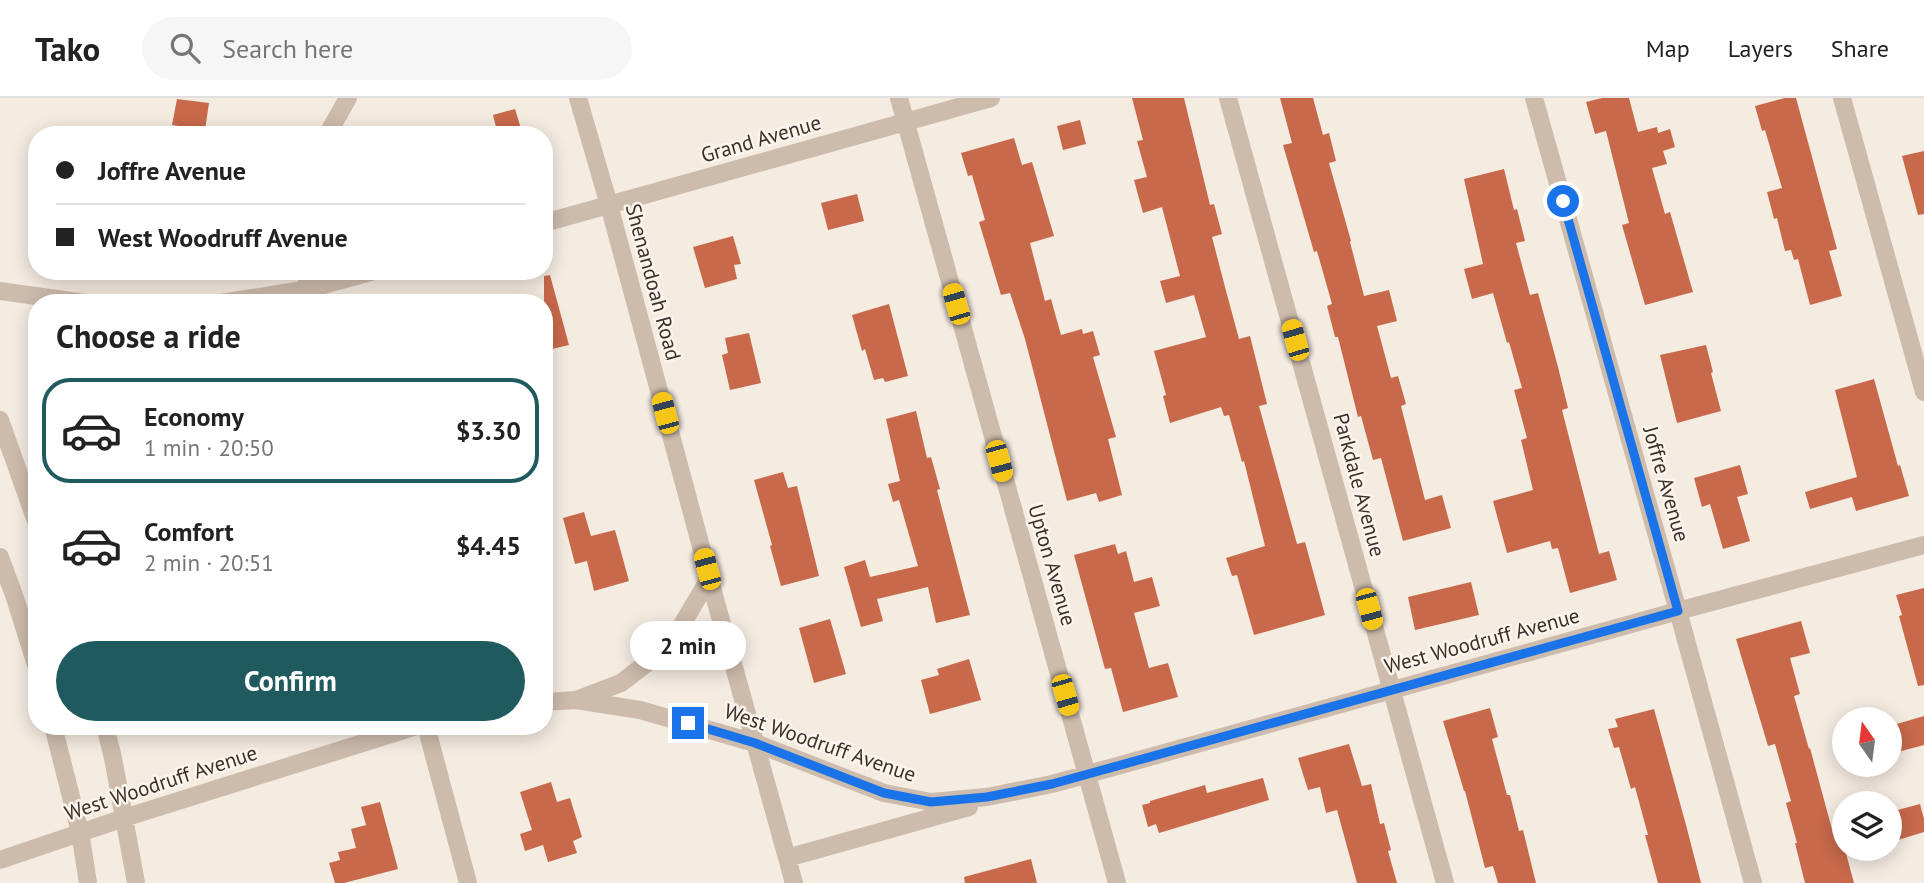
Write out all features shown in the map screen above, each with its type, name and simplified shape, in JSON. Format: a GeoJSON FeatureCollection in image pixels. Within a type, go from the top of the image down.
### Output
{"type":"FeatureCollection","features":[{"type":"Feature","properties":{"kind":"street"},"geometry":{"type":"LineString","coordinates":[[332,126],[348,98]]}},
{"type":"Feature","properties":{"kind":"street","name":"Shenandoah Road"},"geometry":{"type":"LineString","coordinates":[[578,98],[794,883]]}},
{"type":"Feature","properties":{"kind":"street","name":"Upton Avenue"},"geometry":{"type":"LineString","coordinates":[[899,98],[1116,883]]}},
{"type":"Feature","properties":{"kind":"street","name":"Grand Avenue"},"geometry":{"type":"LineString","coordinates":[[553,221],[991,98]]}},
{"type":"Feature","properties":{"kind":"street","name":"Parkdale Avenue"},"geometry":{"type":"LineString","coordinates":[[1228,98],[1445,883]]}},
{"type":"Feature","properties":{"kind":"street","name":"Joffre Avenue"},"geometry":{"type":"LineString","coordinates":[[1534,98],[1753,883]]}},
{"type":"Feature","properties":{"kind":"street"},"geometry":{"type":"LineString","coordinates":[[1842,98],[1924,392]]}},
{"type":"Feature","properties":{"kind":"street"},"geometry":{"type":"LineString","coordinates":[[316,294],[351,280]]}},
{"type":"Feature","properties":{"kind":"street"},"geometry":{"type":"LineString","coordinates":[[0,290],[28,294]]}},
{"type":"Feature","properties":{"kind":"street"},"geometry":{"type":"LineString","coordinates":[[0,420],[28,499]]}},
{"type":"Feature","properties":{"kind":"street","name":"West Woodruff Avenue"},"geometry":{"type":"LineString","coordinates":[[787,858],[1924,545]]}},
{"type":"Feature","properties":{"kind":"street"},"geometry":{"type":"LineString","coordinates":[[0,558],[28,639]]}},
{"type":"Feature","properties":{"kind":"street","name":"West Woodruff Avenue"},"geometry":{"type":"LineString","coordinates":[[576,700],[621,682],[660,653],[680,628],[709,579]]}},
{"type":"Feature","properties":{"kind":"street","name":"West Woodruff Avenue"},"geometry":{"type":"LineString","coordinates":[[553,701],[576,700],[640,710],[755,743],[884,793],[931,802],[987,797],[1052,784]]}},
{"type":"Feature","properties":{"kind":"street"},"geometry":{"type":"LineString","coordinates":[[55,735],[80,832],[88,883]]}},
{"type":"Feature","properties":{"kind":"street"},"geometry":{"type":"LineString","coordinates":[[107,735],[136,883]]}},
{"type":"Feature","properties":{"kind":"street","name":"West Woodruff Avenue"},"geometry":{"type":"LineString","coordinates":[[0,860],[80,832],[388,735]]}},
{"type":"Feature","properties":{"kind":"street"},"geometry":{"type":"LineString","coordinates":[[428,735],[468,883]]}},
{"type":"Feature","properties":{"kind":"building"},"geometry":{"type":"Polygon","coordinates":[[[1132,98],[1184,98],[1210,205],[1214,204],[1222,234],[1212,237],[1239,339],[1250,336],[1267,404],[1259,406],[1297,544],[1305,542],[1325,615],[1254,635],[1237,575],[1232,576],[1226,558],[1265,546],[1244,461],[1242,462],[1229,415],[1224,416],[1221,407],[1170,423],[1163,396],[1166,395],[1154,351],[1206,337],[1194,295],[1166,303],[1160,281],[1180,276],[1162,207],[1143,213],[1134,180],[1147,177],[1137,141],[1143,140],[1132,98]]]}},
{"type":"Feature","properties":{"kind":"building"},"geometry":{"type":"Polygon","coordinates":[[[1280,98],[1313,98],[1323,135],[1329,133],[1336,161],[1329,163],[1364,296],[1389,290],[1397,321],[1377,326],[1391,378],[1398,376],[1406,404],[1401,406],[1425,500],[1442,495],[1451,528],[1403,541],[1381,458],[1373,460],[1361,416],[1358,417],[1338,337],[1335,337],[1327,306],[1332,304],[1283,145],[1292,143],[1280,98]]]}},
{"type":"Feature","properties":{"kind":"building"},"geometry":{"type":"Polygon","coordinates":[[[1602,98],[1629,98],[1638,132],[1657,127],[1658,133],[1670,129],[1675,147],[1663,151],[1667,164],[1652,168],[1665,214],[1670,212],[1693,292],[1645,305],[1622,225],[1629,223],[1606,131],[1595,134],[1586,102],[1602,98]]]}},
{"type":"Feature","properties":{"kind":"building"},"geometry":{"type":"Polygon","coordinates":[[[1785,98],[1796,98],[1837,249],[1829,251],[1842,296],[1810,305],[1798,259],[1794,260],[1791,250],[1785,251],[1777,218],[1774,219],[1767,192],[1782,188],[1755,106],[1785,98]]]}},
{"type":"Feature","properties":{"kind":"building"},"geometry":{"type":"Polygon","coordinates":[[[177,99],[209,103],[206,126],[172,125],[177,99]]]}},
{"type":"Feature","properties":{"kind":"building"},"geometry":{"type":"Polygon","coordinates":[[[515,109],[520,126],[496,126],[493,115],[515,109]]]}},
{"type":"Feature","properties":{"kind":"building"},"geometry":{"type":"Polygon","coordinates":[[[1080,120],[1086,144],[1063,150],[1057,126],[1080,120]]]}},
{"type":"Feature","properties":{"kind":"building"},"geometry":{"type":"Polygon","coordinates":[[[1014,138],[1022,165],[1032,162],[1054,236],[1030,243],[1045,301],[1051,299],[1061,335],[1082,329],[1083,334],[1093,331],[1100,355],[1093,357],[1116,437],[1108,439],[1122,495],[1099,502],[1096,493],[1067,501],[1025,339],[1010,293],[1001,295],[979,222],[985,220],[972,175],[968,176],[961,153],[1014,138]]]}},
{"type":"Feature","properties":{"kind":"building"},"geometry":{"type":"Polygon","coordinates":[[[1924,151],[1924,214],[1918,215],[1902,156],[1924,151]]]}},
{"type":"Feature","properties":{"kind":"building"},"geometry":{"type":"Polygon","coordinates":[[[1504,169],[1525,241],[1516,243],[1530,295],[1538,293],[1558,367],[1568,408],[1562,410],[1599,554],[1609,551],[1617,580],[1570,593],[1558,548],[1552,549],[1550,541],[1507,553],[1493,501],[1533,490],[1521,440],[1527,438],[1514,390],[1522,388],[1509,342],[1507,343],[1493,293],[1472,299],[1464,269],[1483,264],[1464,179],[1504,169]]]}},
{"type":"Feature","properties":{"kind":"building"},"geometry":{"type":"Polygon","coordinates":[[[857,194],[864,221],[828,230],[821,203],[857,194]]]}},
{"type":"Feature","properties":{"kind":"building"},"geometry":{"type":"Polygon","coordinates":[[[733,236],[741,264],[734,265],[737,279],[705,288],[693,247],[733,236]]]}},
{"type":"Feature","properties":{"kind":"building"},"geometry":{"type":"Polygon","coordinates":[[[544,280],[551,280],[569,345],[553,349],[553,294],[544,294],[544,280]]]}},
{"type":"Feature","properties":{"kind":"building"},"geometry":{"type":"Polygon","coordinates":[[[889,304],[908,376],[885,382],[883,378],[874,380],[852,315],[889,304]]]}},
{"type":"Feature","properties":{"kind":"building"},"geometry":{"type":"Polygon","coordinates":[[[749,333],[761,383],[730,390],[722,355],[728,353],[725,338],[749,333]]]}},
{"type":"Feature","properties":{"kind":"building"},"geometry":{"type":"Polygon","coordinates":[[[1706,345],[1721,411],[1677,423],[1660,355],[1706,345]]]}},
{"type":"Feature","properties":{"kind":"building"},"geometry":{"type":"Polygon","coordinates":[[[1874,379],[1909,496],[1856,511],[1852,497],[1810,509],[1805,492],[1857,477],[1835,390],[1874,379]]]}},
{"type":"Feature","properties":{"kind":"building"},"geometry":{"type":"Polygon","coordinates":[[[916,411],[927,458],[931,457],[940,489],[937,490],[970,615],[936,623],[928,587],[877,599],[883,621],[861,627],[844,567],[865,560],[870,577],[918,566],[899,500],[893,502],[888,484],[900,481],[886,419],[916,411]]]}},
{"type":"Feature","properties":{"kind":"building"},"geometry":{"type":"Polygon","coordinates":[[[1740,465],[1748,494],[1737,497],[1750,541],[1723,549],[1710,504],[1702,507],[1694,478],[1740,465]]]}},
{"type":"Feature","properties":{"kind":"building"},"geometry":{"type":"Polygon","coordinates":[[[783,472],[788,488],[797,486],[819,576],[781,586],[754,480],[783,472]]]}},
{"type":"Feature","properties":{"kind":"building"},"geometry":{"type":"Polygon","coordinates":[[[584,512],[591,536],[615,530],[629,581],[594,591],[587,561],[575,564],[563,518],[584,512]]]}},
{"type":"Feature","properties":{"kind":"building"},"geometry":{"type":"Polygon","coordinates":[[[1115,544],[1118,554],[1126,551],[1134,582],[1152,577],[1160,606],[1134,613],[1149,668],[1168,663],[1178,697],[1123,712],[1111,668],[1105,669],[1074,555],[1115,544]]]}},
{"type":"Feature","properties":{"kind":"building"},"geometry":{"type":"Polygon","coordinates":[[[1471,582],[1479,615],[1415,630],[1408,597],[1471,582]]]}},
{"type":"Feature","properties":{"kind":"building"},"geometry":{"type":"Polygon","coordinates":[[[1924,588],[1924,685],[1918,686],[1896,595],[1924,588]]]}},
{"type":"Feature","properties":{"kind":"building"},"geometry":{"type":"Polygon","coordinates":[[[830,619],[846,674],[814,683],[799,628],[830,619]]]}},
{"type":"Feature","properties":{"kind":"building"},"geometry":{"type":"Polygon","coordinates":[[[1801,621],[1810,653],[1790,658],[1800,694],[1794,696],[1832,829],[1832,861],[1848,861],[1854,883],[1805,883],[1786,803],[1791,801],[1775,744],[1768,746],[1736,639],[1801,621]]]}},
{"type":"Feature","properties":{"kind":"building"},"geometry":{"type":"Polygon","coordinates":[[[969,659],[981,700],[930,714],[921,680],[939,675],[937,669],[969,659]]]}},
{"type":"Feature","properties":{"kind":"building"},"geometry":{"type":"Polygon","coordinates":[[[1490,708],[1498,737],[1492,739],[1519,831],[1523,830],[1536,883],[1498,883],[1493,866],[1485,868],[1443,721],[1490,708]]]}},
{"type":"Feature","properties":{"kind":"building"},"geometry":{"type":"Polygon","coordinates":[[[1654,709],[1701,883],[1658,883],[1635,787],[1631,789],[1619,747],[1614,748],[1608,729],[1618,727],[1615,719],[1654,709]]]}},
{"type":"Feature","properties":{"kind":"building"},"geometry":{"type":"Polygon","coordinates":[[[1924,716],[1924,745],[1902,751],[1902,722],[1924,716]]]}},
{"type":"Feature","properties":{"kind":"building"},"geometry":{"type":"Polygon","coordinates":[[[1349,744],[1362,786],[1371,784],[1380,824],[1384,823],[1397,883],[1357,883],[1337,810],[1326,813],[1320,787],[1308,790],[1298,758],[1349,744]]]}},
{"type":"Feature","properties":{"kind":"building"},"geometry":{"type":"Polygon","coordinates":[[[1263,778],[1269,800],[1159,833],[1156,824],[1148,827],[1142,805],[1150,801],[1205,785],[1207,793],[1263,778]]]}},
{"type":"Feature","properties":{"kind":"building"},"geometry":{"type":"Polygon","coordinates":[[[551,782],[557,802],[570,798],[582,837],[573,841],[577,853],[548,862],[543,845],[525,851],[520,834],[532,830],[520,792],[551,782]]]}},
{"type":"Feature","properties":{"kind":"building"},"geometry":{"type":"Polygon","coordinates":[[[380,802],[398,869],[335,883],[329,863],[340,860],[338,852],[356,848],[351,829],[366,825],[361,807],[380,802]]]}},
{"type":"Feature","properties":{"kind":"building"},"geometry":{"type":"Polygon","coordinates":[[[1920,804],[1924,832],[1902,839],[1902,809],[1920,804]]]}},
{"type":"Feature","properties":{"kind":"building"},"geometry":{"type":"Polygon","coordinates":[[[1031,859],[1037,883],[965,883],[964,877],[1031,859]]]}},
{"type":"Feature","properties":{"kind":"route"},"geometry":{"type":"LineString","coordinates":[[688,723],[755,743],[884,793],[931,802],[987,797],[1052,784],[1678,611],[1563,201]]}}]}
